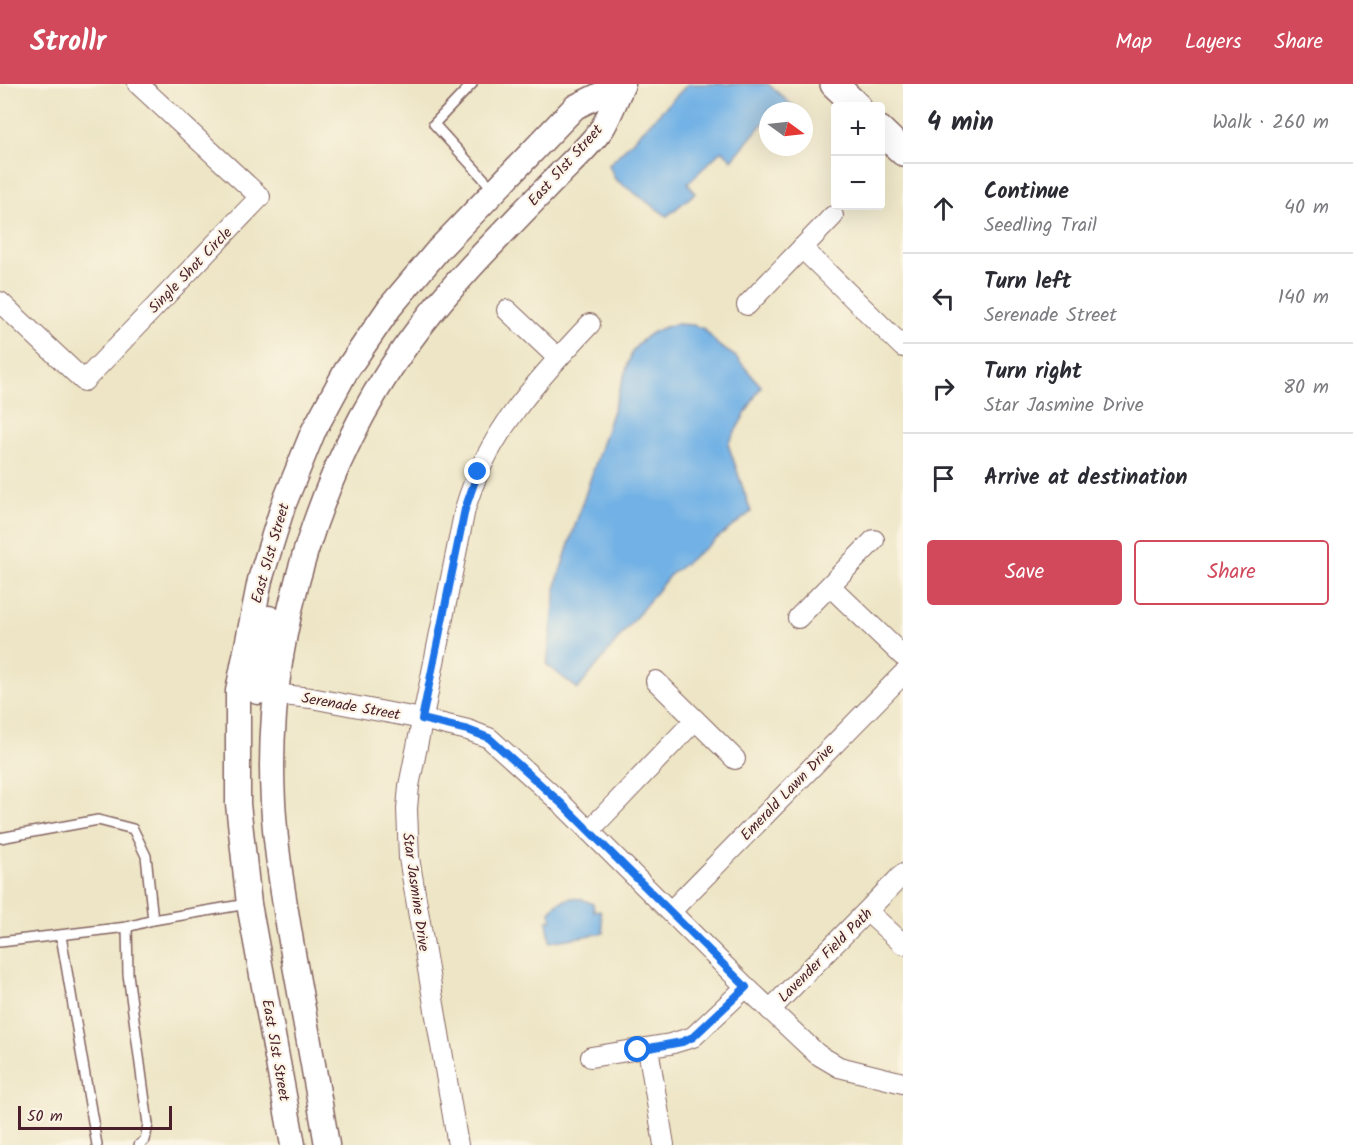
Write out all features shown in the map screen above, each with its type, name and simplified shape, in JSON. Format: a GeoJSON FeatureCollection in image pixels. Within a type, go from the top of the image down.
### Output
{"type":"FeatureCollection","features":[{"type":"Feature","properties":{"kind":"main road"},"geometry":{"type":"LineString","coordinates":[[834,84],[853,102]]}},
{"type":"Feature","properties":{"kind":"main road"},"geometry":{"type":"LineString","coordinates":[[885,135],[903,152]]}},
{"type":"Feature","properties":{"kind":"street","name":"Single Shot Circle"},"geometry":{"type":"LineString","coordinates":[[0,302],[84,381],[260,197],[138,84]]}},
{"type":"Feature","properties":{"kind":"street","name":"East 51st Street"},"geometry":{"type":"LineString","coordinates":[[293,1145],[249,904],[238,804],[258,692],[260,580],[283,506],[313,432],[346,371],[390,307],[438,250],[575,107],[623,84]]}},
{"type":"Feature","properties":{"kind":"street","name":"East 51st Street"},"geometry":{"type":"LineString","coordinates":[[258,692],[280,659],[294,592],[319,512],[346,450],[377,390],[419,328],[464,273],[602,129],[623,84]]}},
{"type":"Feature","properties":{"kind":"street"},"geometry":{"type":"LineString","coordinates":[[747,305],[833,216]]}},
{"type":"Feature","properties":{"kind":"street"},"geometry":{"type":"LineString","coordinates":[[802,248],[903,347]]}},
{"type":"Feature","properties":{"kind":"street"},"geometry":{"type":"LineString","coordinates":[[507,310],[558,358]]}},
{"type":"Feature","properties":{"kind":"street","name":"Star Jasmine Drive"},"geometry":{"type":"LineString","coordinates":[[458,1145],[409,858],[408,797],[465,509],[476,477],[508,421],[530,390],[590,324]]}},
{"type":"Feature","properties":{"kind":"street"},"geometry":{"type":"LineString","coordinates":[[798,618],[874,540]]}},
{"type":"Feature","properties":{"kind":"street"},"geometry":{"type":"LineString","coordinates":[[830,586],[903,656]]}},
{"type":"Feature","properties":{"kind":"street","name":"Emerald Lawn Drive"},"geometry":{"type":"LineString","coordinates":[[671,911],[903,674]]}},
{"type":"Feature","properties":{"kind":"street"},"geometry":{"type":"LineString","coordinates":[[656,681],[735,759]]}},
{"type":"Feature","properties":{"kind":"street","name":"East 51st Street"},"geometry":{"type":"LineString","coordinates":[[258,692],[273,728],[273,801],[281,881],[327,1145]]}},
{"type":"Feature","properties":{"kind":"street","name":"Serenade Street"},"geometry":{"type":"LineString","coordinates":[[258,692],[422,719],[468,730],[489,738],[589,831],[770,1010],[831,1064],[903,1083]]}},
{"type":"Feature","properties":{"kind":"street"},"geometry":{"type":"LineString","coordinates":[[589,831],[695,720]]}},
{"type":"Feature","properties":{"kind":"street","name":"Lavender Field Path"},"geometry":{"type":"LineString","coordinates":[[770,1010],[903,874]]}},
{"type":"Feature","properties":{"kind":"street"},"geometry":{"type":"LineString","coordinates":[[868,912],[903,944]]}},
{"type":"Feature","properties":{"kind":"street"},"geometry":{"type":"LineString","coordinates":[[591,1057],[682,1042],[693,1037],[746,987]]}},
{"type":"Feature","properties":{"kind":"street"},"geometry":{"type":"LineString","coordinates":[[648,1048],[664,1145]]}},
{"type":"Feature","properties":{"kind":"lane"},"geometry":{"type":"LineString","coordinates":[[472,84],[434,124],[495,191]]}},
{"type":"Feature","properties":{"kind":"lane"},"geometry":{"type":"LineString","coordinates":[[0,838],[98,820],[133,829],[146,856],[153,920]]}},
{"type":"Feature","properties":{"kind":"lane"},"geometry":{"type":"LineString","coordinates":[[0,942],[127,927],[153,920],[249,904]]}},
{"type":"Feature","properties":{"kind":"lane"},"geometry":{"type":"LineString","coordinates":[[127,927],[128,974],[148,1124],[145,1140],[139,1145]]}},
{"type":"Feature","properties":{"kind":"lane"},"geometry":{"type":"LineString","coordinates":[[62,936],[97,1145]]}},
{"type":"Feature","properties":{"kind":"water"},"geometry":{"type":"Polygon","coordinates":[[[688,84],[768,84],[789,102],[759,102],[759,128],[732,160],[722,150],[688,183],[695,193],[667,216],[615,179],[609,165],[688,84]]]}},
{"type":"Feature","properties":{"kind":"water"},"geometry":{"type":"Polygon","coordinates":[[[676,324],[693,325],[704,329],[719,346],[735,356],[761,386],[728,444],[751,512],[669,576],[578,689],[547,665],[557,581],[632,352],[651,333],[676,324]]]}},
{"type":"Feature","properties":{"kind":"water"},"geometry":{"type":"Polygon","coordinates":[[[570,898],[582,899],[593,904],[594,911],[600,910],[604,933],[550,942],[547,921],[552,920],[550,912],[558,903],[570,898]]]}},
{"type":"Feature","properties":{"kind":"route"},"geometry":{"type":"LineString","coordinates":[[478,472],[465,509],[422,719],[468,730],[489,738],[562,804],[746,987],[693,1037],[682,1042],[638,1050]]}}]}
